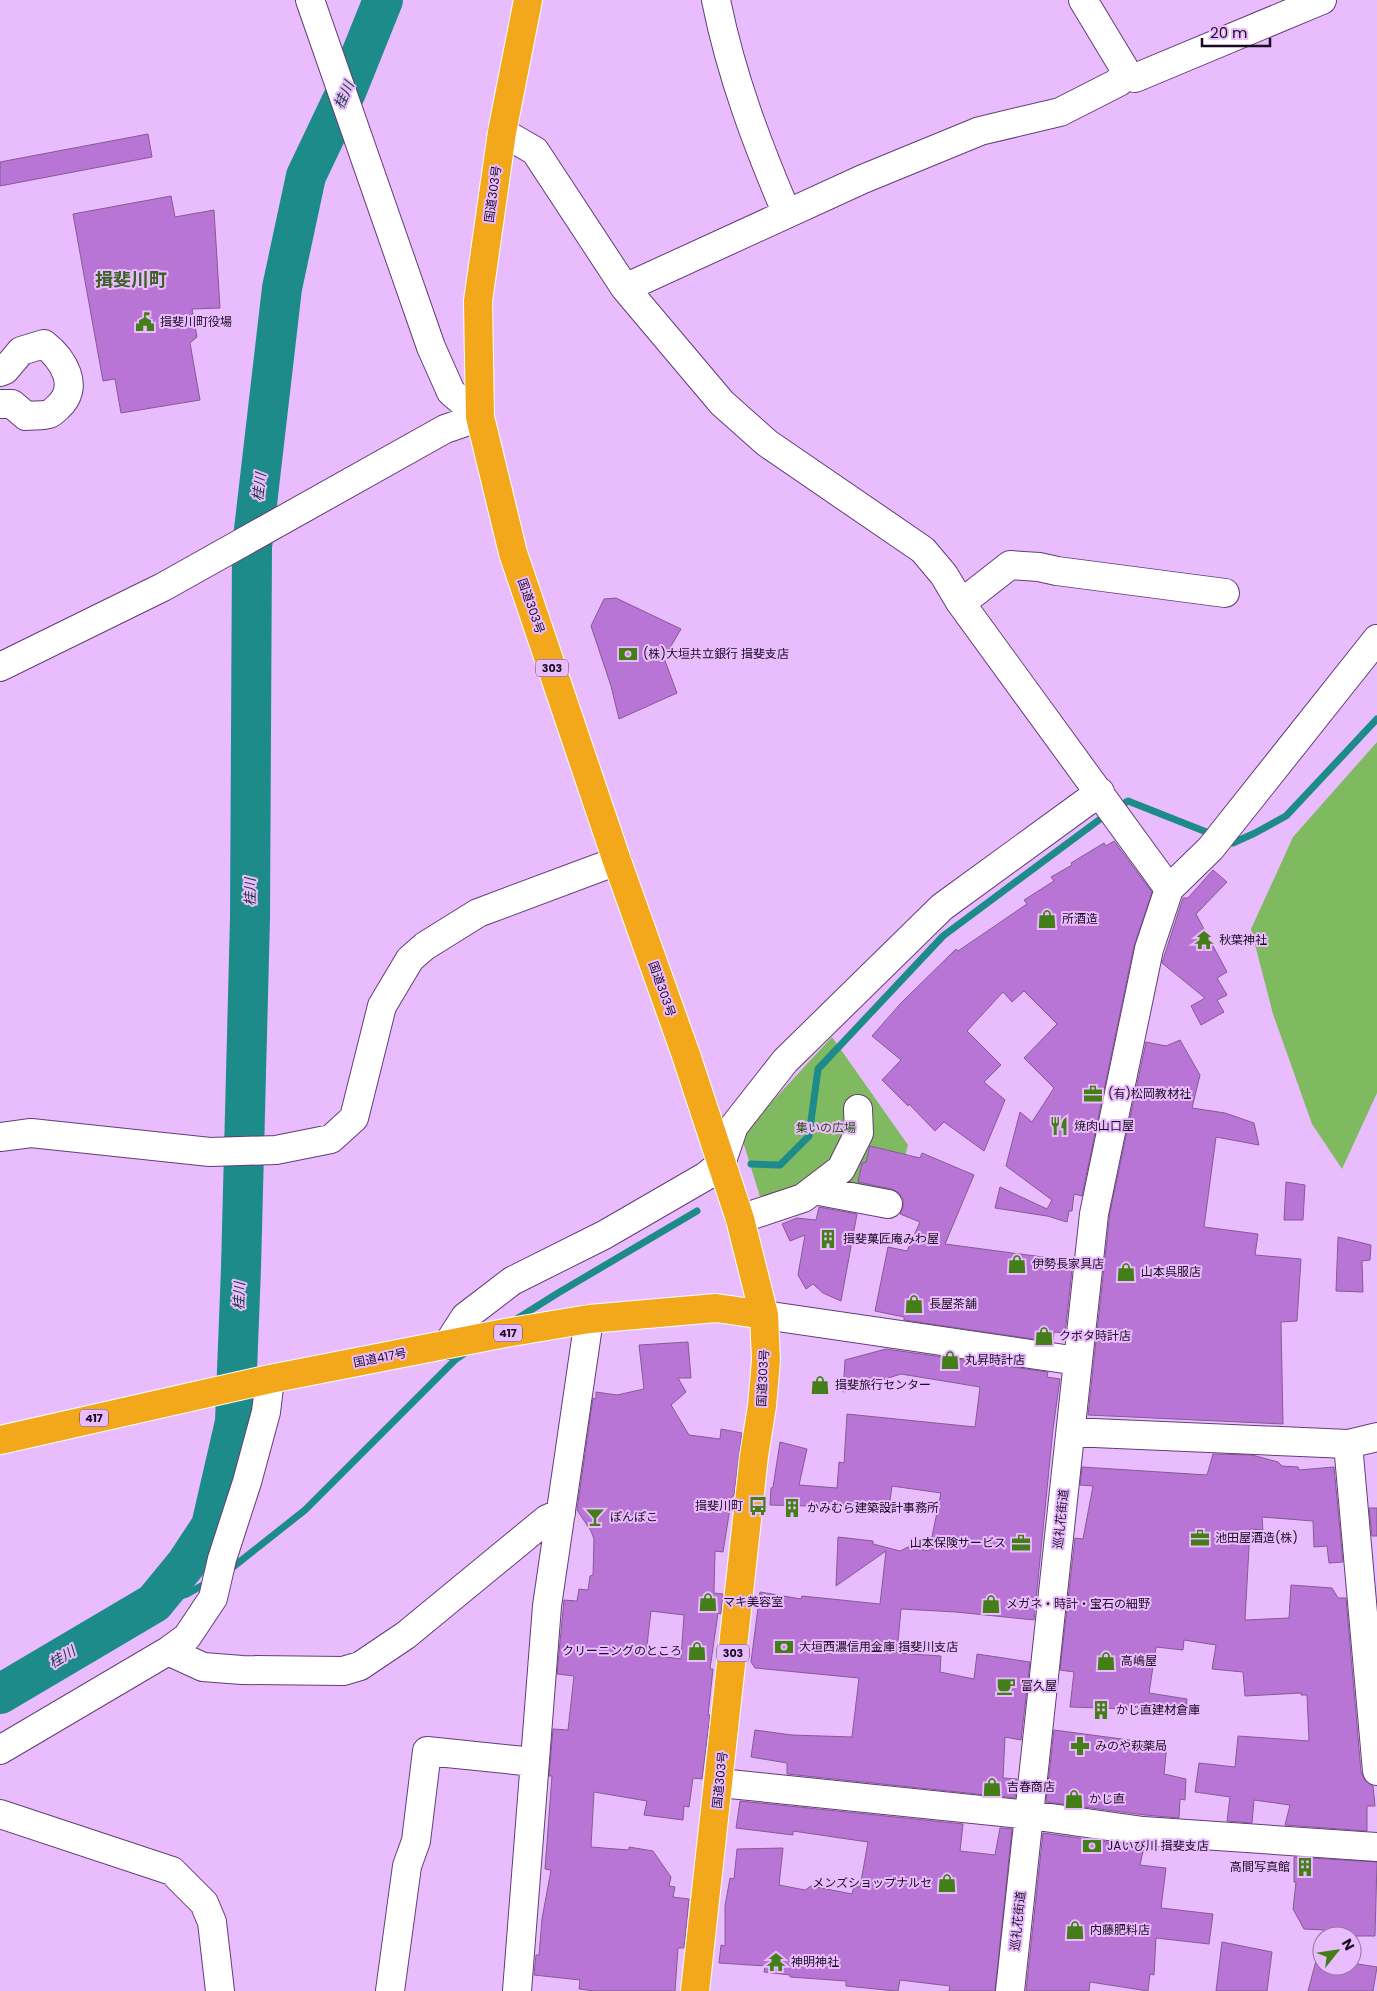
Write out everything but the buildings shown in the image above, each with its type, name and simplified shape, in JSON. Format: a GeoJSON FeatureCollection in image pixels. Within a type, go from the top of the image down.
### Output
{"type":"FeatureCollection","features":[{"type":"Feature","properties":{"kind":"highway","name":"国道303号"},"geometry":{"type":"LineString","coordinates":[[528,0],[502,132],[478,301],[480,417],[513,553],[617,861],[686,1055],[740,1219],[764,1315],[766,1360],[762,1406],[754,1456],[720,1782],[695,1991]]}},
{"type":"Feature","properties":{"kind":"highway","name":"国道417号"},"geometry":{"type":"LineString","coordinates":[[1,1436],[262,1380],[505,1333],[590,1320],[716,1308],[764,1315]]}},
{"type":"Feature","properties":{"kind":"street"},"geometry":{"type":"LineString","coordinates":[[716,0],[744,107],[759,150],[787,214]]}},
{"type":"Feature","properties":{"kind":"street"},"geometry":{"type":"LineString","coordinates":[[625,288],[863,179],[980,130],[1060,112],[1119,82],[1124,68],[1083,0]]}},
{"type":"Feature","properties":{"kind":"street"},"geometry":{"type":"LineString","coordinates":[[1122,75],[1135,78],[1322,0]]}},
{"type":"Feature","properties":{"kind":"street"},"geometry":{"type":"LineString","coordinates":[[312,6],[431,347],[451,392],[480,417]]}},
{"type":"Feature","properties":{"kind":"street"},"geometry":{"type":"LineString","coordinates":[[502,132],[535,152],[625,288],[722,403],[768,443],[922,550],[944,575],[960,602],[1169,889],[1211,848],[1377,638]]}},
{"type":"Feature","properties":{"kind":"street"},"geometry":{"type":"LineString","coordinates":[[0,372],[5,370],[21,351],[44,344],[56,353],[67,370],[70,387],[64,402],[50,414],[26,416],[12,404],[0,404]]}},
{"type":"Feature","properties":{"kind":"street"},"geometry":{"type":"LineString","coordinates":[[0,667],[163,587],[445,429],[480,417]]}},
{"type":"Feature","properties":{"kind":"street"},"geometry":{"type":"LineString","coordinates":[[960,602],[1010,564],[1225,593]]}},
{"type":"Feature","properties":{"kind":"street"},"geometry":{"type":"LineString","coordinates":[[447,1345],[464,1317],[512,1281],[604,1235],[706,1176],[721,1164],[734,1126],[784,1061],[942,907],[1102,795]]}},
{"type":"Feature","properties":{"kind":"street"},"geometry":{"type":"LineString","coordinates":[[0,1137],[31,1133],[210,1152],[269,1150],[331,1139],[354,1118],[382,1006],[410,959],[425,946],[478,913],[617,861]]}},
{"type":"Feature","properties":{"kind":"street","name":"巡礼花街道"},"geometry":{"type":"LineString","coordinates":[[1010,1991],[1094,1214],[1149,949],[1169,889]]}},
{"type":"Feature","properties":{"kind":"street"},"geometry":{"type":"LineString","coordinates":[[740,1219],[804,1198],[841,1169],[859,1133],[858,1110]]}},
{"type":"Feature","properties":{"kind":"street"},"geometry":{"type":"LineString","coordinates":[[814,1190],[888,1204]]}},
{"type":"Feature","properties":{"kind":"street"},"geometry":{"type":"LineString","coordinates":[[764,1315],[1078,1361]]}},
{"type":"Feature","properties":{"kind":"street"},"geometry":{"type":"LineString","coordinates":[[517,1991],[547,1606],[590,1320]]}},
{"type":"Feature","properties":{"kind":"street"},"geometry":{"type":"LineString","coordinates":[[0,1750],[168,1651],[187,1637],[214,1598],[222,1559],[247,1482],[266,1412],[262,1380]]}},
{"type":"Feature","properties":{"kind":"street"},"geometry":{"type":"LineString","coordinates":[[1071,1432],[1348,1444],[1377,1437]]}},
{"type":"Feature","properties":{"kind":"street"},"geometry":{"type":"LineString","coordinates":[[1348,1444],[1377,1771]]}},
{"type":"Feature","properties":{"kind":"street"},"geometry":{"type":"LineString","coordinates":[[168,1651],[203,1667],[232,1670],[343,1671],[360,1666],[406,1635],[547,1519],[561,1512]]}},
{"type":"Feature","properties":{"kind":"street"},"geometry":{"type":"LineString","coordinates":[[390,1991],[407,1866],[416,1841],[427,1751],[534,1762]]}},
{"type":"Feature","properties":{"kind":"street"},"geometry":{"type":"LineString","coordinates":[[720,1782],[1030,1815],[1143,1830],[1377,1847]]}},
{"type":"Feature","properties":{"kind":"street"},"geometry":{"type":"LineString","coordinates":[[0,1814],[172,1871],[204,1904],[212,1922],[220,1991]]}},
{"type":"Feature","properties":{"kind":"green space"},"geometry":{"type":"Polygon","coordinates":[[[1377,742],[1377,1093],[1342,1169],[1312,1124],[1273,1014],[1251,929],[1293,837],[1377,742]]]}},
{"type":"Feature","properties":{"kind":"green space","name":"集いの広場"},"geometry":{"type":"Polygon","coordinates":[[[832,1037],[908,1145],[893,1200],[761,1200],[741,1135],[832,1037]]]}},
{"type":"Feature","properties":{"kind":"waterway","name":"桂川"},"geometry":{"type":"LineString","coordinates":[[0,1694],[154,1603],[186,1564],[211,1526],[235,1422],[250,918],[252,547],[282,288],[306,176],[346,92],[383,0]]}},
{"type":"Feature","properties":{"kind":"waterway"},"geometry":{"type":"LineString","coordinates":[[1224,839],[1233,843],[1286,816],[1377,719]]}},
{"type":"Feature","properties":{"kind":"waterway"},"geometry":{"type":"LineString","coordinates":[[1116,808],[1128,801],[1214,835]]}},
{"type":"Feature","properties":{"kind":"waterway"},"geometry":{"type":"LineString","coordinates":[[751,1164],[780,1165],[809,1136],[818,1069],[943,936],[1107,814]]}},
{"type":"Feature","properties":{"kind":"waterway"},"geometry":{"type":"LineString","coordinates":[[515,1320],[697,1211]]}},
{"type":"Feature","properties":{"kind":"waterway"},"geometry":{"type":"LineString","coordinates":[[228,1571],[305,1510],[456,1359],[468,1351]]}},
{"type":"Feature","properties":{"kind":"waterway"},"geometry":{"type":"LineString","coordinates":[[154,1603],[187,1594],[210,1581]]}},
{"type":"Feature","properties":{"kind":"place","name":"揖斐川町役場"},"geometry":{"type":"Point","coordinates":[145,322]}},
{"type":"Feature","properties":{"kind":"place","name":"(株)大垣共立銀行 揖斐支店"},"geometry":{"type":"Point","coordinates":[628,654]}},
{"type":"Feature","properties":{"kind":"place","name":"所酒造"},"geometry":{"type":"Point","coordinates":[1047,919]}},
{"type":"Feature","properties":{"kind":"place","name":"秋葉神社"},"geometry":{"type":"Point","coordinates":[1204,940]}},
{"type":"Feature","properties":{"kind":"place","name":"(有)松岡教材社"},"geometry":{"type":"Point","coordinates":[1093,1094]}},
{"type":"Feature","properties":{"kind":"place","name":"焼肉山口屋"},"geometry":{"type":"Point","coordinates":[1059,1126]}},
{"type":"Feature","properties":{"kind":"place","name":"揖斐菓匠庵みわ屋"},"geometry":{"type":"Point","coordinates":[828,1239]}},
{"type":"Feature","properties":{"kind":"place","name":"伊勢長家具店"},"geometry":{"type":"Point","coordinates":[1017,1264]}},
{"type":"Feature","properties":{"kind":"place","name":"山本呉服店"},"geometry":{"type":"Point","coordinates":[1126,1272]}},
{"type":"Feature","properties":{"kind":"place","name":"長屋茶舗"},"geometry":{"type":"Point","coordinates":[914,1304]}},
{"type":"Feature","properties":{"kind":"place","name":"クボタ時計店"},"geometry":{"type":"Point","coordinates":[1044,1336]}},
{"type":"Feature","properties":{"kind":"place","name":"丸昇時計店"},"geometry":{"type":"Point","coordinates":[950,1360]}},
{"type":"Feature","properties":{"kind":"place","name":"揖斐旅行センター"},"geometry":{"type":"Point","coordinates":[820,1385]}},
{"type":"Feature","properties":{"kind":"place","name":"揖斐川町"},"geometry":{"type":"Point","coordinates":[758,1506]}},
{"type":"Feature","properties":{"kind":"place","name":"かみむら建築設計事務所"},"geometry":{"type":"Point","coordinates":[792,1508]}},
{"type":"Feature","properties":{"kind":"place","name":"ぽんぽこ"},"geometry":{"type":"Point","coordinates":[595,1517]}},
{"type":"Feature","properties":{"kind":"place","name":"池田屋酒造(株)"},"geometry":{"type":"Point","coordinates":[1200,1538]}},
{"type":"Feature","properties":{"kind":"place","name":"山本保険サービス"},"geometry":{"type":"Point","coordinates":[1021,1543]}},
{"type":"Feature","properties":{"kind":"place","name":"マキ美容室"},"geometry":{"type":"Point","coordinates":[708,1602]}},
{"type":"Feature","properties":{"kind":"place","name":"メガネ・時計・宝石の細野"},"geometry":{"type":"Point","coordinates":[991,1604]}},
{"type":"Feature","properties":{"kind":"place","name":"大垣西濃信用金庫 揖斐川支店"},"geometry":{"type":"Point","coordinates":[784,1647]}},
{"type":"Feature","properties":{"kind":"place","name":"クリーニングのところ"},"geometry":{"type":"Point","coordinates":[697,1651]}},
{"type":"Feature","properties":{"kind":"place","name":"高嶋屋"},"geometry":{"type":"Point","coordinates":[1106,1661]}},
{"type":"Feature","properties":{"kind":"place","name":"富久屋"},"geometry":{"type":"Point","coordinates":[1006,1686]}},
{"type":"Feature","properties":{"kind":"place","name":"かじ直建材倉庫"},"geometry":{"type":"Point","coordinates":[1101,1710]}},
{"type":"Feature","properties":{"kind":"place","name":"みのや萩薬局"},"geometry":{"type":"Point","coordinates":[1080,1746]}},
{"type":"Feature","properties":{"kind":"place","name":"吉春商店"},"geometry":{"type":"Point","coordinates":[992,1787]}},
{"type":"Feature","properties":{"kind":"place","name":"かじ直"},"geometry":{"type":"Point","coordinates":[1074,1799]}},
{"type":"Feature","properties":{"kind":"place","name":"JAいび川 揖斐支店"},"geometry":{"type":"Point","coordinates":[1092,1846]}},
{"type":"Feature","properties":{"kind":"place","name":"高間写真館"},"geometry":{"type":"Point","coordinates":[1305,1867]}},
{"type":"Feature","properties":{"kind":"place","name":"メンズショップナルセ"},"geometry":{"type":"Point","coordinates":[947,1883]}},
{"type":"Feature","properties":{"kind":"place","name":"内藤肥料店"},"geometry":{"type":"Point","coordinates":[1075,1930]}},
{"type":"Feature","properties":{"kind":"place","name":"神明神社"},"geometry":{"type":"Point","coordinates":[776,1962]}},
{"type":"Feature","properties":{"kind":"district","name":"揖斐川町"},"geometry":{"type":"Point","coordinates":[131,280]}}]}
